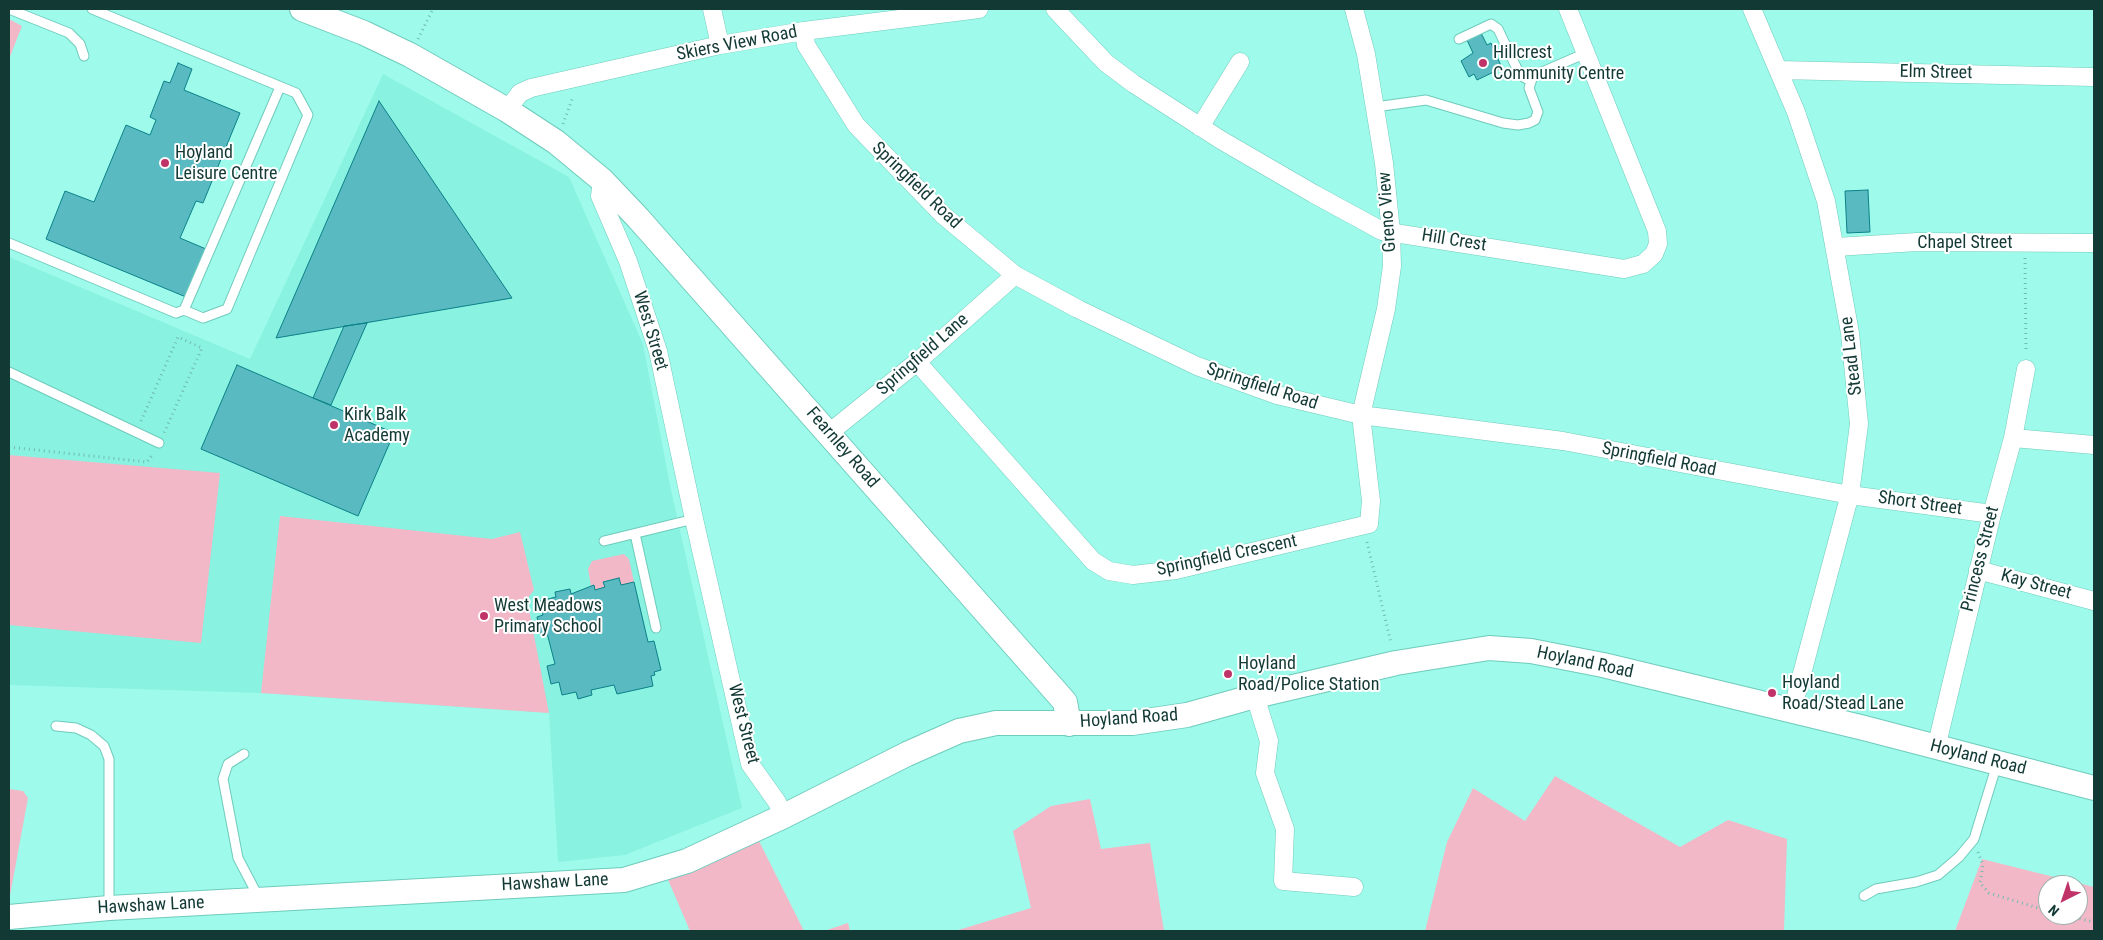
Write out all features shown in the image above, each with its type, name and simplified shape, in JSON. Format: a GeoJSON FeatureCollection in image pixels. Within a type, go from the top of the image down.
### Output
{"type":"FeatureCollection","features":[{"type":"Feature","properties":{"kind":"main road"},"geometry":{"type":"LineString","coordinates":[[302,9],[364,33],[410,55],[507,110],[556,142],[602,180]]}},
{"type":"Feature","properties":{"kind":"main road","name":"Fearnley Road"},"geometry":{"type":"LineString","coordinates":[[602,180],[829,433],[1065,702],[1069,724]]}},
{"type":"Feature","properties":{"kind":"main road","name":"Hoyland Road"},"geometry":{"type":"LineString","coordinates":[[1069,724],[1132,723],[1187,715],[1255,696],[1396,663],[1489,648],[1531,651],[1603,666],[1792,711],[2094,788]]}},
{"type":"Feature","properties":{"kind":"main road","name":"Hawshaw Lane"},"geometry":{"type":"LineString","coordinates":[[9,916],[109,908],[624,880],[686,860],[784,816],[906,754],[959,731],[996,723],[1069,724]]}},
{"type":"Feature","properties":{"kind":"street"},"geometry":{"type":"LineString","coordinates":[[712,9],[720,45]]}},
{"type":"Feature","properties":{"kind":"street","name":"Skiers View Road"},"geometry":{"type":"LineString","coordinates":[[507,110],[520,93],[580,77],[720,45],[979,9]]}},
{"type":"Feature","properties":{"kind":"street","name":"Hill Crest"},"geometry":{"type":"LineString","coordinates":[[1055,9],[1106,63],[1200,127],[1314,194],[1382,231],[1624,269],[1643,264],[1654,254],[1658,244],[1657,231],[1568,9]]}},
{"type":"Feature","properties":{"kind":"street","name":"Greno View"},"geometry":{"type":"LineString","coordinates":[[1354,9],[1366,54],[1384,164],[1391,232],[1392,266],[1386,310],[1361,415]]}},
{"type":"Feature","properties":{"kind":"street","name":"Stead Lane"},"geometry":{"type":"LineString","coordinates":[[1752,9],[1778,70],[1826,201],[1836,247],[1850,333],[1859,424],[1850,494],[1792,711]]}},
{"type":"Feature","properties":{"kind":"street","name":"Springfield Road"},"geometry":{"type":"LineString","coordinates":[[804,32],[806,45],[856,125],[943,215],[1014,275],[1078,309],[1197,366],[1278,395],[1361,415],[1563,441],[1654,460],[1850,494]]}},
{"type":"Feature","properties":{"kind":"street"},"geometry":{"type":"LineString","coordinates":[[1200,127],[1240,62]]}},
{"type":"Feature","properties":{"kind":"street","name":"Elm Street"},"geometry":{"type":"LineString","coordinates":[[1778,70],[2094,77]]}},
{"type":"Feature","properties":{"kind":"street","name":"West Street"},"geometry":{"type":"LineString","coordinates":[[602,180],[600,196],[628,261],[658,351],[694,520],[750,764],[777,802],[784,816]]}},
{"type":"Feature","properties":{"kind":"street","name":"Chapel Street"},"geometry":{"type":"LineString","coordinates":[[1836,247],[1917,242],[2094,243]]}},
{"type":"Feature","properties":{"kind":"street","name":"Springfield Lane"},"geometry":{"type":"LineString","coordinates":[[829,433],[917,362],[1014,275]]}},
{"type":"Feature","properties":{"kind":"street","name":"Springfield Crescent"},"geometry":{"type":"LineString","coordinates":[[917,362],[1093,561],[1109,571],[1133,574],[1176,570],[1363,525]]}},
{"type":"Feature","properties":{"kind":"street","name":"Princess Street"},"geometry":{"type":"LineString","coordinates":[[1936,748],[1978,570],[2013,438],[2026,369]]}},
{"type":"Feature","properties":{"kind":"street"},"geometry":{"type":"LineString","coordinates":[[1361,415],[1372,513],[1369,524],[1363,525]]}},
{"type":"Feature","properties":{"kind":"street"},"geometry":{"type":"LineString","coordinates":[[2013,438],[2094,445]]}},
{"type":"Feature","properties":{"kind":"street","name":"Short Street"},"geometry":{"type":"LineString","coordinates":[[1850,494],[1992,514]]}},
{"type":"Feature","properties":{"kind":"street","name":"Kay Street"},"geometry":{"type":"LineString","coordinates":[[1978,570],[2094,601]]}},
{"type":"Feature","properties":{"kind":"street"},"geometry":{"type":"LineString","coordinates":[[1255,696],[1269,741],[1265,773],[1284,829],[1284,881],[1354,888]]}},
{"type":"Feature","properties":{"kind":"lane"},"geometry":{"type":"LineString","coordinates":[[9,9],[69,33],[80,44],[84,56]]}},
{"type":"Feature","properties":{"kind":"lane"},"geometry":{"type":"LineString","coordinates":[[9,243],[176,313],[184,310],[203,318],[227,309],[308,115],[296,93],[92,9]]}},
{"type":"Feature","properties":{"kind":"lane"},"geometry":{"type":"LineString","coordinates":[[1459,39],[1491,24],[1498,29],[1520,75],[1530,82]]}},
{"type":"Feature","properties":{"kind":"lane"},"geometry":{"type":"LineString","coordinates":[[1375,107],[1426,100],[1475,116],[1518,125],[1535,120],[1538,112],[1529,88],[1533,76],[1586,53]]}},
{"type":"Feature","properties":{"kind":"lane"},"geometry":{"type":"LineString","coordinates":[[184,310],[280,87]]}},
{"type":"Feature","properties":{"kind":"lane"},"geometry":{"type":"LineString","coordinates":[[9,372],[160,443]]}},
{"type":"Feature","properties":{"kind":"lane"},"geometry":{"type":"LineString","coordinates":[[604,541],[694,520]]}},
{"type":"Feature","properties":{"kind":"lane"},"geometry":{"type":"LineString","coordinates":[[635,534],[656,628]]}},
{"type":"Feature","properties":{"kind":"lane"},"geometry":{"type":"LineString","coordinates":[[56,726],[76,728],[91,735],[104,746],[109,759],[109,908]]}},
{"type":"Feature","properties":{"kind":"lane"},"geometry":{"type":"LineString","coordinates":[[244,754],[228,764],[223,779],[238,858],[260,900]]}},
{"type":"Feature","properties":{"kind":"lane"},"geometry":{"type":"LineString","coordinates":[[1864,896],[1876,889],[1916,882],[1938,875],[1959,857],[1974,839],[1997,764]]}},
{"type":"Feature","properties":{"kind":"path"},"geometry":{"type":"LineString","coordinates":[[410,55],[433,9]]}},
{"type":"Feature","properties":{"kind":"path"},"geometry":{"type":"LineString","coordinates":[[556,142],[580,77]]}},
{"type":"Feature","properties":{"kind":"path"},"geometry":{"type":"LineString","coordinates":[[2025,250],[2026,369]]}},
{"type":"Feature","properties":{"kind":"path"},"geometry":{"type":"LineString","coordinates":[[9,447],[147,462],[160,443],[202,348],[178,337],[136,431]]}},
{"type":"Feature","properties":{"kind":"path"},"geometry":{"type":"LineString","coordinates":[[1363,525],[1396,663]]}},
{"type":"Feature","properties":{"kind":"path"},"geometry":{"type":"LineString","coordinates":[[1974,839],[1983,865],[1980,883],[1989,893],[2038,907]]}},
{"type":"Feature","properties":{"kind":"shaded area"},"geometry":{"type":"Polygon","coordinates":[[[9,19],[22,26],[9,59],[9,19]]]}},
{"type":"Feature","properties":{"kind":"shaded area","name":"Kirk Balk Academy"},"geometry":{"type":"Polygon","coordinates":[[[383,74],[569,177],[643,344],[671,490],[742,808],[625,855],[558,862],[549,713],[261,693],[9,685],[9,257],[250,359],[383,74]]]}},
{"type":"Feature","properties":{"kind":"shaded area"},"geometry":{"type":"Polygon","coordinates":[[[9,455],[220,473],[201,643],[9,625],[9,455]]]}},
{"type":"Feature","properties":{"kind":"shaded area"},"geometry":{"type":"Polygon","coordinates":[[[280,516],[492,539],[520,532],[534,590],[527,599],[549,713],[261,693],[280,516]]]}},
{"type":"Feature","properties":{"kind":"shaded area"},"geometry":{"type":"Polygon","coordinates":[[[624,554],[629,559],[634,582],[621,585],[619,578],[604,581],[605,587],[595,590],[594,586],[591,586],[588,569],[592,561],[624,554]]]}},
{"type":"Feature","properties":{"kind":"shaded area"},"geometry":{"type":"Polygon","coordinates":[[[1555,776],[1680,847],[1728,820],[1787,839],[1784,931],[1425,931],[1447,842],[1473,788],[1525,821],[1555,776]]]}},
{"type":"Feature","properties":{"kind":"shaded area"},"geometry":{"type":"Polygon","coordinates":[[[9,789],[23,791],[28,798],[9,901],[9,789]]]}},
{"type":"Feature","properties":{"kind":"shaded area"},"geometry":{"type":"Polygon","coordinates":[[[1090,799],[1101,849],[1150,843],[1164,931],[955,931],[1031,908],[1013,831],[1051,806],[1090,799]]]}},
{"type":"Feature","properties":{"kind":"shaded area"},"geometry":{"type":"Polygon","coordinates":[[[755,833],[804,931],[690,931],[666,875],[755,833]]]}},
{"type":"Feature","properties":{"kind":"shaded area"},"geometry":{"type":"Polygon","coordinates":[[[1982,859],[2046,875],[2038,875],[2038,925],[2088,925],[2088,886],[2094,887],[2094,931],[1955,931],[1982,859]]]}},
{"type":"Feature","properties":{"kind":"shaded area"},"geometry":{"type":"Polygon","coordinates":[[[848,923],[850,931],[824,931],[848,923]]]}},
{"type":"Feature","properties":{"kind":"building"},"geometry":{"type":"Polygon","coordinates":[[[1481,33],[1487,45],[1491,43],[1502,68],[1477,80],[1474,74],[1469,77],[1461,61],[1473,53],[1467,40],[1481,33]]]}},
{"type":"Feature","properties":{"kind":"building","name":"Hoyland Leisure Centre"},"geometry":{"type":"Polygon","coordinates":[[[178,63],[192,69],[184,90],[240,113],[203,203],[196,201],[180,238],[206,249],[186,297],[46,239],[65,191],[94,202],[126,125],[150,135],[156,120],[150,117],[164,81],[170,83],[178,63]]]}},
{"type":"Feature","properties":{"kind":"building"},"geometry":{"type":"Polygon","coordinates":[[[379,101],[512,298],[276,338],[379,101]]]}},
{"type":"Feature","properties":{"kind":"building"},"geometry":{"type":"Polygon","coordinates":[[[1868,190],[1870,232],[1847,233],[1845,191],[1868,190]]]}},
{"type":"Feature","properties":{"kind":"building"},"geometry":{"type":"Polygon","coordinates":[[[367,323],[331,405],[313,398],[344,326],[367,323]]]}},
{"type":"Feature","properties":{"kind":"building"},"geometry":{"type":"Polygon","coordinates":[[[237,365],[394,433],[358,516],[201,449],[237,365]]]}},
{"type":"Feature","properties":{"kind":"building"},"geometry":{"type":"Polygon","coordinates":[[[619,578],[621,585],[634,582],[648,642],[654,641],[661,670],[654,672],[655,675],[651,676],[653,686],[617,694],[614,685],[591,690],[592,695],[578,699],[576,692],[562,695],[559,682],[551,684],[547,666],[555,664],[547,633],[541,634],[537,617],[543,615],[540,601],[556,597],[555,592],[570,589],[571,594],[594,585],[595,590],[605,587],[603,582],[619,578]]]}},
{"type":"Feature","properties":{"kind":"place","name":"Hillcrest Community Centre"},"geometry":{"type":"Point","coordinates":[1483,63]}},
{"type":"Feature","properties":{"kind":"place","name":"Hoyland Leisure Centre"},"geometry":{"type":"Point","coordinates":[165,163]}},
{"type":"Feature","properties":{"kind":"place","name":"Kirk Balk Academy"},"geometry":{"type":"Point","coordinates":[334,425]}},
{"type":"Feature","properties":{"kind":"place","name":"West Meadows Primary School"},"geometry":{"type":"Point","coordinates":[484,616]}},
{"type":"Feature","properties":{"kind":"place","name":"Hoyland Road/Police Station"},"geometry":{"type":"Point","coordinates":[1228,674]}},
{"type":"Feature","properties":{"kind":"place","name":"Hoyland Road/Stead Lane"},"geometry":{"type":"Point","coordinates":[1772,693]}}]}
